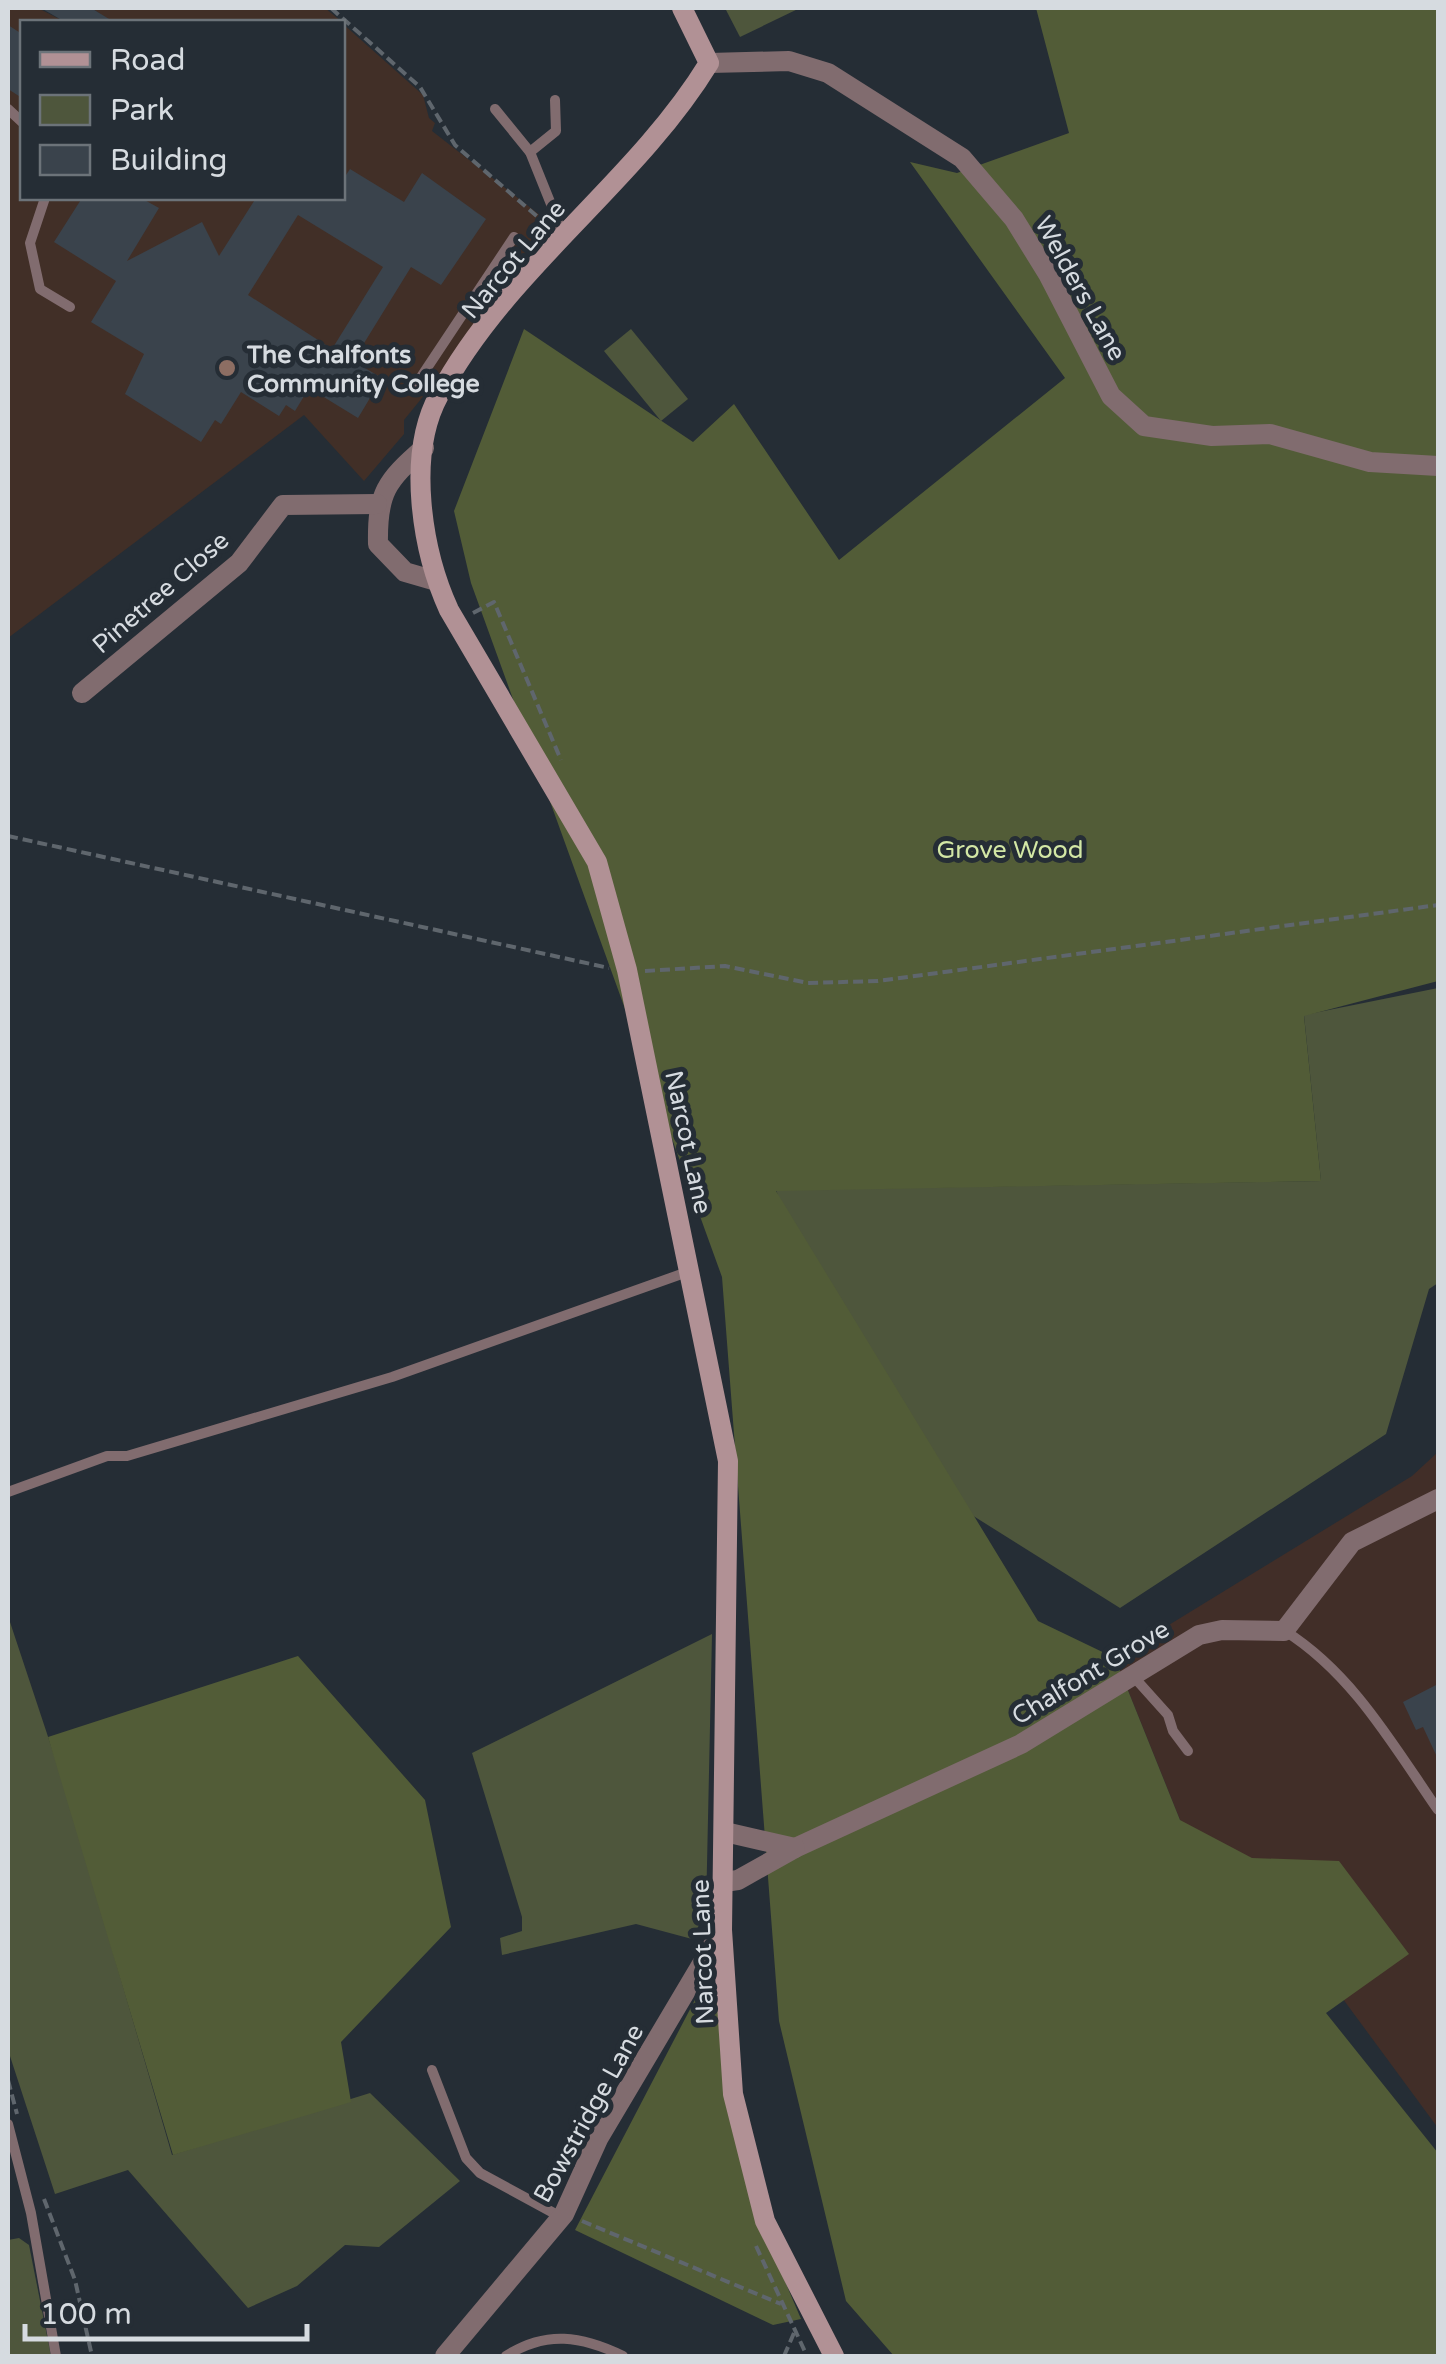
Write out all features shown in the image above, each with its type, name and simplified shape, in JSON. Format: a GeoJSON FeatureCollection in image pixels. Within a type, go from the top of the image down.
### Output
{"type":"FeatureCollection","features":[{"type":"Feature","properties":{"kind":"street"},"geometry":{"type":"LineString","coordinates":[[682,8],[709,64]]}},
{"type":"Feature","properties":{"kind":"street","name":"Welders Lane"},"geometry":{"type":"LineString","coordinates":[[709,64],[789,61],[828,73],[962,158],[1014,219],[1040,260],[1111,396],[1144,426],[1212,436],[1270,434],[1370,462],[1438,466]]}},
{"type":"Feature","properties":{"kind":"street","name":"Narcot Lane"},"geometry":{"type":"LineString","coordinates":[[709,64],[681,110],[562,237],[491,321],[437,397],[424,448],[421,514],[436,580],[456,623],[597,862],[636,971],[728,1461],[722,1930],[733,2094],[765,2221],[834,2356]]}},
{"type":"Feature","properties":{"kind":"street"},"geometry":{"type":"LineString","coordinates":[[424,448],[393,475],[377,504],[378,544],[406,572],[436,580]]}},
{"type":"Feature","properties":{"kind":"street","name":"Pinetree Close"},"geometry":{"type":"LineString","coordinates":[[82,694],[238,563],[283,504],[377,504]]}},
{"type":"Feature","properties":{"kind":"street"},"geometry":{"type":"LineString","coordinates":[[1284,1630],[1352,1542],[1438,1499]]}},
{"type":"Feature","properties":{"kind":"street","name":"Chalfont Grove"},"geometry":{"type":"LineString","coordinates":[[724,1882],[738,1880],[795,1848],[1021,1744],[1199,1636],[1222,1630],[1284,1630]]}},
{"type":"Feature","properties":{"kind":"street"},"geometry":{"type":"LineString","coordinates":[[725,1832],[795,1848]]}},
{"type":"Feature","properties":{"kind":"street","name":"Bowstridge Lane"},"geometry":{"type":"LineString","coordinates":[[445,2356],[562,2215],[598,2139],[722,1930]]}},
{"type":"Feature","properties":{"kind":"lane"},"geometry":{"type":"LineString","coordinates":[[530,152],[556,131],[555,100]]}},
{"type":"Feature","properties":{"kind":"lane"},"geometry":{"type":"LineString","coordinates":[[495,109],[530,152],[562,237]]}},
{"type":"Feature","properties":{"kind":"lane"},"geometry":{"type":"LineString","coordinates":[[44,200],[30,243],[40,290],[70,307]]}},
{"type":"Feature","properties":{"kind":"lane"},"geometry":{"type":"LineString","coordinates":[[437,397],[417,383],[514,238]]}},
{"type":"Feature","properties":{"kind":"lane"},"geometry":{"type":"LineString","coordinates":[[8,1493],[108,1456],[126,1456],[392,1377],[692,1270]]}},
{"type":"Feature","properties":{"kind":"lane"},"geometry":{"type":"LineString","coordinates":[[1284,1630],[1318,1652],[1340,1674],[1438,1810]]}},
{"type":"Feature","properties":{"kind":"lane"},"geometry":{"type":"LineString","coordinates":[[1133,1676],[1168,1715],[1173,1732],[1188,1751]]}},
{"type":"Feature","properties":{"kind":"lane"},"geometry":{"type":"LineString","coordinates":[[432,2070],[466,2158],[480,2173],[562,2215]]}},
{"type":"Feature","properties":{"kind":"lane"},"geometry":{"type":"LineString","coordinates":[[8,2124],[31,2213],[56,2356]]}},
{"type":"Feature","properties":{"kind":"lane"},"geometry":{"type":"LineString","coordinates":[[506,2356],[542,2339],[564,2337],[591,2342],[623,2356]]}},
{"type":"Feature","properties":{"kind":"path"},"geometry":{"type":"LineString","coordinates":[[345,20],[420,86],[455,145],[562,237]]}},
{"type":"Feature","properties":{"kind":"path"},"geometry":{"type":"LineString","coordinates":[[456,623],[494,602],[566,772]]}},
{"type":"Feature","properties":{"kind":"path"},"geometry":{"type":"LineString","coordinates":[[8,836],[636,971],[725,966],[808,984],[878,981],[1438,905]]}},
{"type":"Feature","properties":{"kind":"path"},"geometry":{"type":"LineString","coordinates":[[636,971],[648,988]]}},
{"type":"Feature","properties":{"kind":"path"},"geometry":{"type":"LineString","coordinates":[[562,2215],[781,2304]]}},
{"type":"Feature","properties":{"kind":"path"},"geometry":{"type":"LineString","coordinates":[[775,2242],[754,2246],[807,2356]]}},
{"type":"Feature","properties":{"kind":"path"},"geometry":{"type":"LineString","coordinates":[[75,2280],[92,2356]]}},
{"type":"Feature","properties":{"kind":"path"},"geometry":{"type":"LineString","coordinates":[[784,2356],[794,2333]]}},
{"type":"Feature","properties":{"kind":"shaded area","name":"The Chalfonts Community College"},"geometry":{"type":"Polygon","coordinates":[[[8,8],[38,8],[61,20],[20,20],[20,200],[345,200],[345,26],[423,95],[429,118],[435,123],[432,131],[550,223],[483,323],[404,420],[404,434],[364,481],[304,415],[8,638],[8,8]]]}},
{"type":"Feature","properties":{"kind":"shaded area"},"geometry":{"type":"Polygon","coordinates":[[[325,8],[340,20],[103,20],[105,17],[93,9],[325,8]]]}},
{"type":"Feature","properties":{"kind":"shaded area"},"geometry":{"type":"Polygon","coordinates":[[[1438,1452],[1438,2128],[1340,1995],[1180,1820],[1115,1658],[1412,1476],[1438,1452]]]}},
{"type":"Feature","properties":{"kind":"green space"},"geometry":{"type":"Polygon","coordinates":[[[725,8],[800,8],[740,37],[725,8]]]}},
{"type":"Feature","properties":{"kind":"green space","name":"Grove Wood"},"geometry":{"type":"Polygon","coordinates":[[[1036,8],[1438,8],[1438,981],[1304,1016],[1321,1181],[776,1191],[1038,1621],[1115,1658],[1180,1820],[1252,1858],[1339,1861],[1409,1954],[1326,2013],[1438,2153],[1438,2356],[894,2356],[846,2301],[779,2021],[722,1277],[471,583],[454,511],[524,329],[693,442],[734,404],[839,560],[1065,378],[910,162],[957,173],[1069,133],[1036,8]]]}},
{"type":"Feature","properties":{"kind":"green space"},"geometry":{"type":"Polygon","coordinates":[[[631,329],[688,399],[661,421],[604,351],[631,329]]]}},
{"type":"Feature","properties":{"kind":"green space"},"geometry":{"type":"Polygon","coordinates":[[[1438,988],[1438,1283],[1429,1289],[1386,1434],[1120,1608],[873,1453],[776,1190],[1321,1181],[1304,1015],[1438,988]]]}},
{"type":"Feature","properties":{"kind":"green space"},"geometry":{"type":"Polygon","coordinates":[[[8,1616],[67,1794],[172,2155],[370,2093],[460,2181],[379,2247],[345,2245],[297,2286],[248,2308],[128,2170],[55,2194],[8,2050],[8,1616]]]}},
{"type":"Feature","properties":{"kind":"green space"},"geometry":{"type":"Polygon","coordinates":[[[712,1634],[706,1911],[692,1939],[636,1924],[502,1955],[500,1938],[522,1931],[522,1917],[472,1753],[712,1634]]]}},
{"type":"Feature","properties":{"kind":"green space"},"geometry":{"type":"Polygon","coordinates":[[[298,1656],[425,1800],[451,1927],[341,2042],[351,2102],[173,2155],[48,1737],[298,1656]]]}},
{"type":"Feature","properties":{"kind":"green space"},"geometry":{"type":"Polygon","coordinates":[[[711,1969],[753,2206],[801,2319],[773,2325],[575,2230],[711,1969]]]}},
{"type":"Feature","properties":{"kind":"green space"},"geometry":{"type":"Polygon","coordinates":[[[19,2238],[29,2245],[51,2356],[8,2356],[8,2240],[19,2238]]]}},
{"type":"Feature","properties":{"kind":"building"},"geometry":{"type":"Polygon","coordinates":[[[41,8],[91,8],[111,20],[62,20],[41,8]]]}},
{"type":"Feature","properties":{"kind":"building"},"geometry":{"type":"Polygon","coordinates":[[[8,25],[20,33],[20,97],[8,89],[8,25]]]}},
{"type":"Feature","properties":{"kind":"building"},"geometry":{"type":"Polygon","coordinates":[[[350,169],[404,202],[422,173],[486,219],[441,285],[411,267],[353,361],[382,378],[358,418],[309,388],[295,411],[286,405],[279,416],[241,392],[221,424],[215,420],[201,442],[125,394],[144,354],[91,322],[116,281],[54,242],[81,200],[145,200],[159,208],[127,261],[202,222],[219,256],[255,200],[345,200],[345,176],[350,169]],[[298,215],[248,295],[332,349],[383,267],[298,215]]]}},
{"type":"Feature","properties":{"kind":"building"},"geometry":{"type":"Polygon","coordinates":[[[1438,1684],[1438,1759],[1423,1727],[1416,1730],[1403,1702],[1438,1684]]]}},
{"type":"Feature","properties":{"kind":"place","name":"The Chalfonts Community College"},"geometry":{"type":"Point","coordinates":[227,368]}}]}
